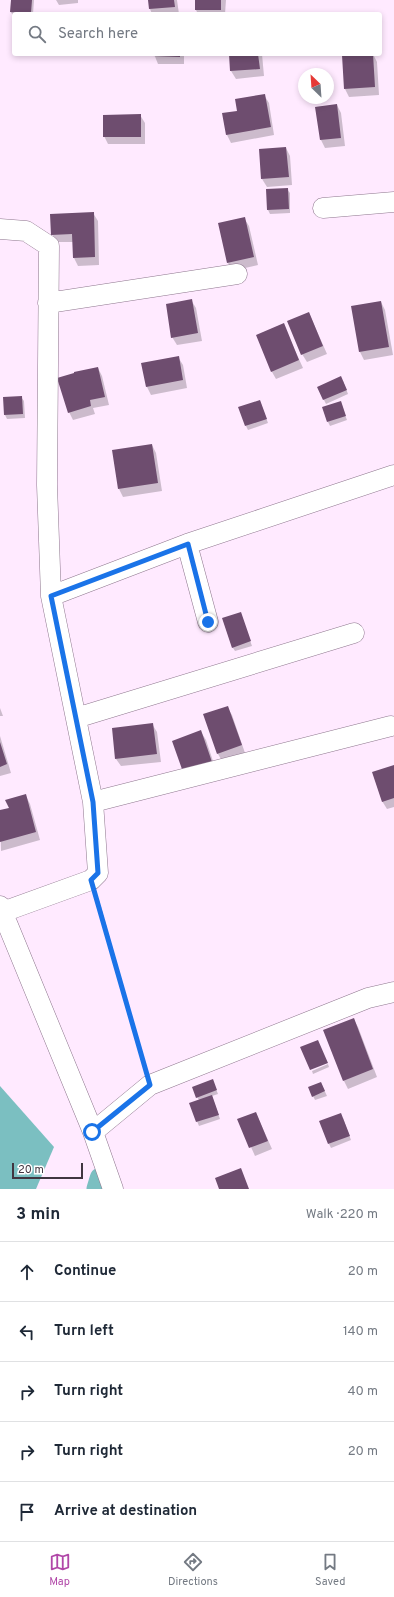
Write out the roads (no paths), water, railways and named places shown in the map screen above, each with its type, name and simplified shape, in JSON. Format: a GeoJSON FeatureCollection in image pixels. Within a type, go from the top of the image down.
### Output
{"type":"FeatureCollection","features":[{"type":"Feature","properties":{"kind":"street"},"geometry":{"type":"LineString","coordinates":[[323,208],[394,202]]}},
{"type":"Feature","properties":{"kind":"street"},"geometry":{"type":"LineString","coordinates":[[0,229],[26,232],[49,246],[47,485],[51,596],[93,802],[98,873],[91,880],[1,911],[92,1132],[112,1189]]}},
{"type":"Feature","properties":{"kind":"street"},"geometry":{"type":"LineString","coordinates":[[48,303],[237,274]]}},
{"type":"Feature","properties":{"kind":"street"},"geometry":{"type":"LineString","coordinates":[[51,596],[188,544],[394,475]]}},
{"type":"Feature","properties":{"kind":"street"},"geometry":{"type":"LineString","coordinates":[[188,544],[208,622]]}},
{"type":"Feature","properties":{"kind":"street"},"geometry":{"type":"LineString","coordinates":[[76,718],[354,633]]}},
{"type":"Feature","properties":{"kind":"street"},"geometry":{"type":"LineString","coordinates":[[93,802],[391,726]]}},
{"type":"Feature","properties":{"kind":"street"},"geometry":{"type":"LineString","coordinates":[[92,1132],[150,1085],[368,998],[394,992]]}},
{"type":"Feature","properties":{"kind":"waterway"},"geometry":{"type":"LineString","coordinates":[[99,1189],[102,1179]]}}]}
